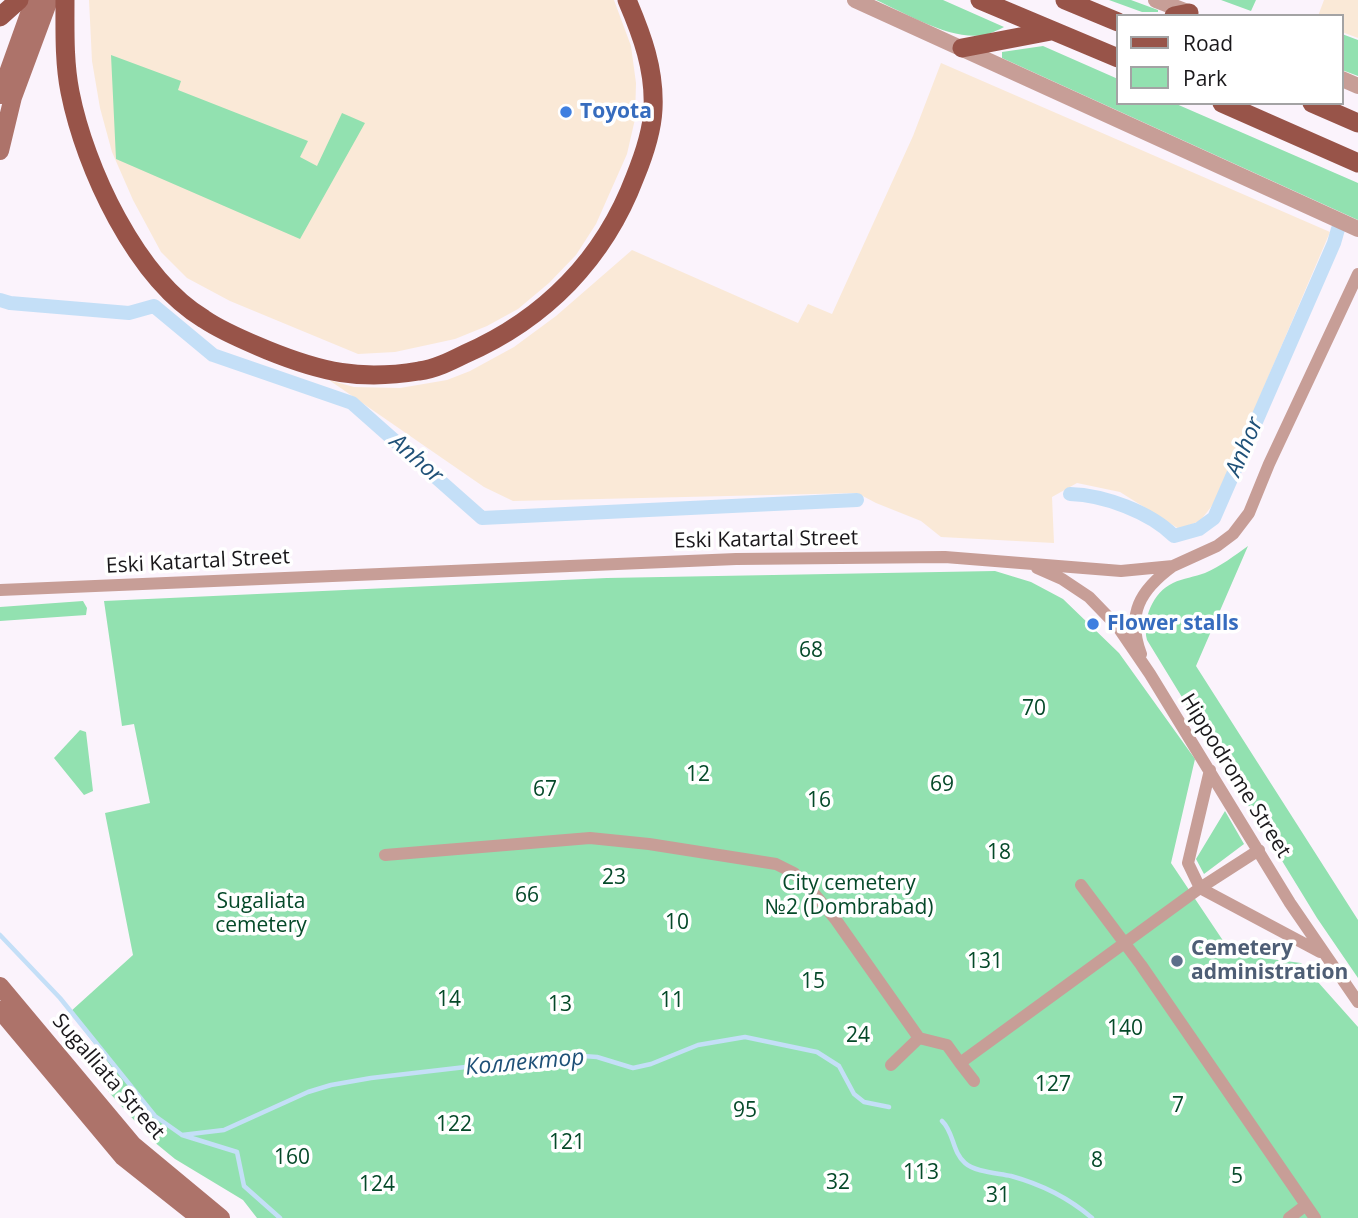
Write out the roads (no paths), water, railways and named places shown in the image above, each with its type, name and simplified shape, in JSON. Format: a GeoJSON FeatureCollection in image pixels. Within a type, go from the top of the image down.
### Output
{"type":"FeatureCollection","features":[{"type":"Feature","properties":{"kind":"main road"},"geometry":{"type":"LineString","coordinates":[[0,17],[19,0]]}},
{"type":"Feature","properties":{"kind":"main road"},"geometry":{"type":"LineString","coordinates":[[0,95],[34,0]]}},
{"type":"Feature","properties":{"kind":"main road"},"geometry":{"type":"LineString","coordinates":[[0,151],[13,97],[49,0]]}},
{"type":"Feature","properties":{"kind":"main road"},"geometry":{"type":"LineString","coordinates":[[65,0],[69,90],[79,125],[115,214],[144,261],[170,291],[203,319],[280,355],[317,368],[355,376],[423,371],[485,346],[547,306],[574,280],[599,248],[630,192],[646,149],[653,111],[652,76],[642,36],[627,0]]}},
{"type":"Feature","properties":{"kind":"main road"},"geometry":{"type":"LineString","coordinates":[[980,0],[1116,57]]}},
{"type":"Feature","properties":{"kind":"main road"},"geometry":{"type":"LineString","coordinates":[[1070,2],[1116,21]]}},
{"type":"Feature","properties":{"kind":"main road"},"geometry":{"type":"LineString","coordinates":[[962,48],[1051,32]]}},
{"type":"Feature","properties":{"kind":"main road"},"geometry":{"type":"LineString","coordinates":[[1227,105],[1356,157]]}},
{"type":"Feature","properties":{"kind":"main road"},"geometry":{"type":"LineString","coordinates":[[1317,105],[1358,123]]}},
{"type":"Feature","properties":{"kind":"main road","name":"Sugalliata Street"},"geometry":{"type":"LineString","coordinates":[[0,986],[133,1145],[221,1218]]}},
{"type":"Feature","properties":{"kind":"main road","name":"Sugalliata Street"},"geometry":{"type":"LineString","coordinates":[[0,1010],[123,1157],[200,1218]]}},
{"type":"Feature","properties":{"kind":"street"},"geometry":{"type":"LineString","coordinates":[[855,0],[1355,230]]}},
{"type":"Feature","properties":{"kind":"street"},"geometry":{"type":"LineString","coordinates":[[1156,0],[1184,14]]}},
{"type":"Feature","properties":{"kind":"street","name":"Eski Katartal Street"},"geometry":{"type":"LineString","coordinates":[[3,591],[736,559],[945,557],[1121,571],[1173,566],[1217,546],[1233,534],[1249,513],[1269,464],[1357,278]]}},
{"type":"Feature","properties":{"kind":"street"},"geometry":{"type":"LineString","coordinates":[[1020,562],[1056,576],[1089,597],[1111,618],[1150,674]]}},
{"type":"Feature","properties":{"kind":"street","name":"Hippodrome Street"},"geometry":{"type":"LineString","coordinates":[[1173,566],[1150,585],[1135,614],[1135,634],[1150,674],[1323,954],[1358,1003]]}},
{"type":"Feature","properties":{"kind":"street"},"geometry":{"type":"LineString","coordinates":[[1210,770],[1188,863],[1200,888],[1323,954]]}},
{"type":"Feature","properties":{"kind":"street"},"geometry":{"type":"LineString","coordinates":[[385,855],[590,838],[649,844],[776,864],[794,873],[812,891],[844,930],[919,1038],[947,1045],[974,1081]]}},
{"type":"Feature","properties":{"kind":"street"},"geometry":{"type":"LineString","coordinates":[[960,1063],[1200,888],[1259,850]]}},
{"type":"Feature","properties":{"kind":"street"},"geometry":{"type":"LineString","coordinates":[[1081,885],[1125,943],[1315,1218]]}},
{"type":"Feature","properties":{"kind":"street"},"geometry":{"type":"LineString","coordinates":[[891,1065],[919,1038]]}},
{"type":"Feature","properties":{"kind":"street"},"geometry":{"type":"LineString","coordinates":[[1289,1218],[1306,1205]]}},
{"type":"Feature","properties":{"kind":"waterway","name":"Anhor"},"geometry":{"type":"LineString","coordinates":[[1070,494],[1126,506],[1152,519],[1174,536],[1199,529],[1214,518],[1338,229]]}},
{"type":"Feature","properties":{"kind":"waterway","name":"Anhor"},"geometry":{"type":"LineString","coordinates":[[0,300],[129,313],[154,306],[213,355],[352,403],[482,518],[857,500]]}},
{"type":"Feature","properties":{"kind":"waterway","name":"Коллектор"},"geometry":{"type":"LineString","coordinates":[[0,935],[60,998],[155,1116],[182,1135],[237,1152],[244,1186],[280,1218]]}},
{"type":"Feature","properties":{"kind":"waterway","name":"Коллектор"},"geometry":{"type":"LineString","coordinates":[[182,1135],[224,1130],[308,1092],[371,1078],[569,1055],[597,1057],[633,1068],[651,1064],[698,1045],[745,1037],[817,1052],[839,1066],[854,1094],[864,1102],[889,1107]]}},
{"type":"Feature","properties":{"kind":"waterway","name":"Коллектор"},"geometry":{"type":"LineString","coordinates":[[942,1121],[958,1153],[969,1166],[1033,1183],[1064,1198],[1092,1218]]}},
{"type":"Feature","properties":{"kind":"place","name":"Toyota"},"geometry":{"type":"Point","coordinates":[566,112]}},
{"type":"Feature","properties":{"kind":"place","name":"Flower stalls"},"geometry":{"type":"Point","coordinates":[1093,624]}},
{"type":"Feature","properties":{"kind":"place","name":"Cemetery administration"},"geometry":{"type":"Point","coordinates":[1177,961]}},
{"type":"Feature","properties":{"kind":"park label","name":"68"},"geometry":{"type":"Point","coordinates":[811,651]}},
{"type":"Feature","properties":{"kind":"park label","name":"70"},"geometry":{"type":"Point","coordinates":[1034,709]}},
{"type":"Feature","properties":{"kind":"park label","name":"12"},"geometry":{"type":"Point","coordinates":[698,775]}},
{"type":"Feature","properties":{"kind":"park label","name":"69"},"geometry":{"type":"Point","coordinates":[942,785]}},
{"type":"Feature","properties":{"kind":"park label","name":"67"},"geometry":{"type":"Point","coordinates":[545,790]}},
{"type":"Feature","properties":{"kind":"park label","name":"16"},"geometry":{"type":"Point","coordinates":[819,801]}},
{"type":"Feature","properties":{"kind":"park label","name":"18"},"geometry":{"type":"Point","coordinates":[999,853]}},
{"type":"Feature","properties":{"kind":"park label","name":"23"},"geometry":{"type":"Point","coordinates":[614,878]}},
{"type":"Feature","properties":{"kind":"park label","name":"66"},"geometry":{"type":"Point","coordinates":[527,896]}},
{"type":"Feature","properties":{"kind":"park label","name":"City cemetery №2 (Dombrabad)"},"geometry":{"type":"Point","coordinates":[849,896]}},
{"type":"Feature","properties":{"kind":"park label","name":"Sugaliata cemetery"},"geometry":{"type":"Point","coordinates":[261,914]}},
{"type":"Feature","properties":{"kind":"park label","name":"10"},"geometry":{"type":"Point","coordinates":[677,923]}},
{"type":"Feature","properties":{"kind":"park label","name":"131"},"geometry":{"type":"Point","coordinates":[985,962]}},
{"type":"Feature","properties":{"kind":"park label","name":"15"},"geometry":{"type":"Point","coordinates":[813,982]}},
{"type":"Feature","properties":{"kind":"park label","name":"14"},"geometry":{"type":"Point","coordinates":[449,1000]}},
{"type":"Feature","properties":{"kind":"park label","name":"11"},"geometry":{"type":"Point","coordinates":[672,1001]}},
{"type":"Feature","properties":{"kind":"park label","name":"13"},"geometry":{"type":"Point","coordinates":[560,1005]}},
{"type":"Feature","properties":{"kind":"park label","name":"140"},"geometry":{"type":"Point","coordinates":[1125,1029]}},
{"type":"Feature","properties":{"kind":"park label","name":"24"},"geometry":{"type":"Point","coordinates":[858,1036]}},
{"type":"Feature","properties":{"kind":"park label","name":"127"},"geometry":{"type":"Point","coordinates":[1053,1085]}},
{"type":"Feature","properties":{"kind":"park label","name":"7"},"geometry":{"type":"Point","coordinates":[1178,1106]}},
{"type":"Feature","properties":{"kind":"park label","name":"95"},"geometry":{"type":"Point","coordinates":[745,1111]}},
{"type":"Feature","properties":{"kind":"park label","name":"122"},"geometry":{"type":"Point","coordinates":[454,1125]}},
{"type":"Feature","properties":{"kind":"park label","name":"121"},"geometry":{"type":"Point","coordinates":[567,1143]}},
{"type":"Feature","properties":{"kind":"park label","name":"160"},"geometry":{"type":"Point","coordinates":[292,1158]}},
{"type":"Feature","properties":{"kind":"park label","name":"8"},"geometry":{"type":"Point","coordinates":[1097,1161]}},
{"type":"Feature","properties":{"kind":"park label","name":"113"},"geometry":{"type":"Point","coordinates":[921,1173]}},
{"type":"Feature","properties":{"kind":"park label","name":"5"},"geometry":{"type":"Point","coordinates":[1237,1177]}},
{"type":"Feature","properties":{"kind":"park label","name":"32"},"geometry":{"type":"Point","coordinates":[838,1183]}},
{"type":"Feature","properties":{"kind":"park label","name":"124"},"geometry":{"type":"Point","coordinates":[377,1185]}},
{"type":"Feature","properties":{"kind":"park label","name":"31"},"geometry":{"type":"Point","coordinates":[998,1196]}}]}
